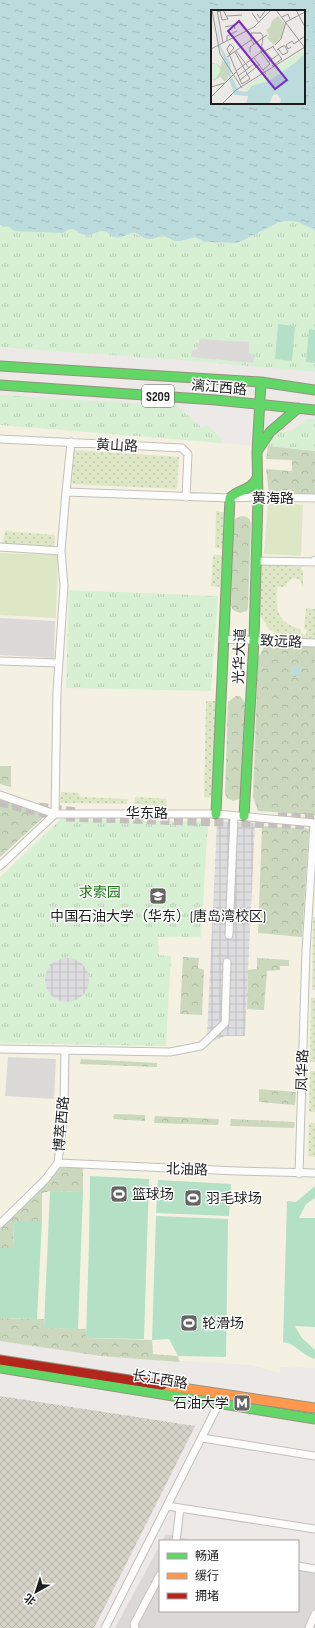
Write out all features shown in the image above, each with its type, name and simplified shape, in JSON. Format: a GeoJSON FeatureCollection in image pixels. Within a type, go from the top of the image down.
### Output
{"type":"FeatureCollection","features":[{"type":"Feature","properties":{"kind":"main road","name":"漓江西路"},"geometry":{"type":"LineString","coordinates":[[0,366],[261,382],[315,390]]}},
{"type":"Feature","properties":{"kind":"main road","name":"光华大道"},"geometry":{"type":"LineString","coordinates":[[244,816],[254,640],[258,497],[257,452],[261,382]]}},
{"type":"Feature","properties":{"kind":"main road","name":"漓江西路"},"geometry":{"type":"LineString","coordinates":[[0,384],[259,404],[315,410]]}},
{"type":"Feature","properties":{"kind":"main road"},"geometry":{"type":"LineString","coordinates":[[257,452],[261,443],[270,433],[298,408]]}},
{"type":"Feature","properties":{"kind":"main road"},"geometry":{"type":"LineString","coordinates":[[230,498],[232,494],[236,492],[251,488],[258,476]]}},
{"type":"Feature","properties":{"kind":"main road","name":"光华大道"},"geometry":{"type":"LineString","coordinates":[[216,814],[230,498]]}},
{"type":"Feature","properties":{"kind":"main road","name":"长江西路"},"geometry":{"type":"LineString","coordinates":[[0,1360],[220,1399],[315,1419]]}},
{"type":"Feature","properties":{"kind":"main road","name":"长江西路"},"geometry":{"type":"LineString","coordinates":[[0,1368],[220,1399],[315,1408]]}},
{"type":"Feature","properties":{"kind":"street","name":"黄山路"},"geometry":{"type":"LineString","coordinates":[[0,439],[182,448],[188,454],[186,497]]}},
{"type":"Feature","properties":{"kind":"street"},"geometry":{"type":"LineString","coordinates":[[0,866],[55,814],[59,663],[64,586],[61,551],[71,442]]}},
{"type":"Feature","properties":{"kind":"street","name":"黄海路"},"geometry":{"type":"LineString","coordinates":[[66,492],[186,497],[315,498]]}},
{"type":"Feature","properties":{"kind":"street"},"geometry":{"type":"LineString","coordinates":[[0,547],[61,551]]}},
{"type":"Feature","properties":{"kind":"street"},"geometry":{"type":"LineString","coordinates":[[256,561],[315,562],[315,560]]}},
{"type":"Feature","properties":{"kind":"street","name":"致远路"},"geometry":{"type":"LineString","coordinates":[[223,639],[315,643]]}},
{"type":"Feature","properties":{"kind":"street"},"geometry":{"type":"LineString","coordinates":[[0,661],[59,663]]}},
{"type":"Feature","properties":{"kind":"street","name":"华东路"},"geometry":{"type":"LineString","coordinates":[[0,795],[55,814],[216,814],[314,823]]}},
{"type":"Feature","properties":{"kind":"street"},"geometry":{"type":"LineString","coordinates":[[229,935],[234,816]]}},
{"type":"Feature","properties":{"kind":"street","name":"凤华路"},"geometry":{"type":"LineString","coordinates":[[299,1174],[306,950],[314,823]]}},
{"type":"Feature","properties":{"kind":"street"},"geometry":{"type":"LineString","coordinates":[[0,1050],[170,1052],[201,1046],[225,1024],[228,962]]}},
{"type":"Feature","properties":{"kind":"street","name":"博萃西路"},"geometry":{"type":"LineString","coordinates":[[0,1224],[58,1164],[64,1109],[65,1050]]}},
{"type":"Feature","properties":{"kind":"street","name":"北油路"},"geometry":{"type":"LineString","coordinates":[[58,1164],[299,1174],[315,1173]]}},
{"type":"Feature","properties":{"kind":"street"},"geometry":{"type":"LineString","coordinates":[[105,1628],[202,1438],[220,1399]]}},
{"type":"Feature","properties":{"kind":"street"},"geometry":{"type":"LineString","coordinates":[[202,1438],[315,1456]]}},
{"type":"Feature","properties":{"kind":"street"},"geometry":{"type":"LineString","coordinates":[[167,1506],[315,1529]]}},
{"type":"Feature","properties":{"kind":"street"},"geometry":{"type":"LineString","coordinates":[[176,1540],[180,1508]]}},
{"type":"Feature","properties":{"kind":"street"},"geometry":{"type":"LineString","coordinates":[[299,1566],[315,1569]]}},
{"type":"Feature","properties":{"kind":"street"},"geometry":{"type":"LineString","coordinates":[[135,1628],[134,1624],[159,1577]]}},
{"type":"Feature","properties":{"kind":"street"},"geometry":{"type":"LineString","coordinates":[[309,1628],[315,1614]]}},
{"type":"Feature","properties":{"kind":"shaded area"},"geometry":{"type":"Polygon","coordinates":[[[200,339],[249,342],[249,353],[255,355],[253,363],[191,357],[192,350],[197,350],[200,339]]]}},
{"type":"Feature","properties":{"kind":"shaded area","name":"中国石油大学（华东）(唐岛湾校区)"},"geometry":{"type":"Polygon","coordinates":[[[0,425],[315,451],[315,1368],[281,1367],[279,1373],[251,1365],[101,1356],[0,1341],[0,425]]]}},
{"type":"Feature","properties":{"kind":"shaded area"},"geometry":{"type":"Polygon","coordinates":[[[0,618],[55,621],[54,658],[0,655],[0,618]]]}},
{"type":"Feature","properties":{"kind":"shaded area"},"geometry":{"type":"Polygon","coordinates":[[[217,821],[255,823],[245,1036],[225,1036],[214,1041],[207,1036],[217,821]]]}},
{"type":"Feature","properties":{"kind":"shaded area"},"geometry":{"type":"Polygon","coordinates":[[[67,958],[79,962],[85,968],[89,980],[85,992],[79,998],[67,1002],[55,998],[49,992],[45,980],[49,968],[55,962],[67,958]]]}},
{"type":"Feature","properties":{"kind":"shaded area"},"geometry":{"type":"Polygon","coordinates":[[[8,1057],[56,1059],[54,1099],[5,1096],[8,1057]]]}},
{"type":"Feature","properties":{"kind":"shaded area"},"geometry":{"type":"Polygon","coordinates":[[[0,1396],[195,1426],[94,1628],[0,1628],[0,1396]]]}},
{"type":"Feature","properties":{"kind":"shaded area"},"geometry":{"type":"Polygon","coordinates":[[[166,1534],[192,1540],[163,1540],[166,1534]]]}},
{"type":"Feature","properties":{"kind":"shaded area"},"geometry":{"type":"Polygon","coordinates":[[[159,1547],[159,1612],[299,1612],[299,1563],[315,1567],[315,1628],[115,1628],[159,1547]]]}},
{"type":"Feature","properties":{"kind":"green space"},"geometry":{"type":"Polygon","coordinates":[[[279,222],[298,222],[315,230],[315,372],[194,361],[0,347],[0,225],[9,227],[14,231],[72,229],[90,236],[101,231],[110,233],[115,237],[120,237],[131,233],[152,239],[162,235],[181,241],[195,237],[205,242],[236,243],[279,222]]]}},
{"type":"Feature","properties":{"kind":"green space"},"geometry":{"type":"Polygon","coordinates":[[[278,324],[295,326],[292,361],[275,359],[278,324]]]}},
{"type":"Feature","properties":{"kind":"green space"},"geometry":{"type":"Polygon","coordinates":[[[309,329],[315,330],[315,363],[306,362],[309,329]]]}},
{"type":"Feature","properties":{"kind":"green space"},"geometry":{"type":"Polygon","coordinates":[[[0,395],[177,406],[202,428],[207,425],[221,438],[222,443],[0,425],[0,395]]]}},
{"type":"Feature","properties":{"kind":"green space"},"geometry":{"type":"Polygon","coordinates":[[[307,419],[315,419],[315,451],[268,446],[272,439],[280,432],[291,431],[307,419]]]}},
{"type":"Feature","properties":{"kind":"green space"},"geometry":{"type":"Polygon","coordinates":[[[268,446],[315,451],[315,494],[269,493],[266,469],[292,471],[292,460],[266,459],[268,446]]]}},
{"type":"Feature","properties":{"kind":"green space"},"geometry":{"type":"Polygon","coordinates":[[[74,450],[179,457],[177,489],[72,484],[74,450]]]}},
{"type":"Feature","properties":{"kind":"green space"},"geometry":{"type":"Polygon","coordinates":[[[268,502],[303,505],[301,556],[264,554],[268,502]]]}},
{"type":"Feature","properties":{"kind":"green space"},"geometry":{"type":"Polygon","coordinates":[[[216,511],[224,512],[223,549],[215,548],[216,511]]]}},
{"type":"Feature","properties":{"kind":"green space"},"geometry":{"type":"Polygon","coordinates":[[[241,516],[249,518],[251,526],[248,607],[247,611],[240,613],[233,610],[231,606],[234,524],[235,519],[241,516]]]}},
{"type":"Feature","properties":{"kind":"green space"},"geometry":{"type":"Polygon","coordinates":[[[5,531],[55,535],[54,547],[3,543],[5,531]]]}},
{"type":"Feature","properties":{"kind":"green space"},"geometry":{"type":"Polygon","coordinates":[[[0,553],[58,555],[56,618],[0,615],[0,553]]]}},
{"type":"Feature","properties":{"kind":"green space"},"geometry":{"type":"Polygon","coordinates":[[[213,555],[222,555],[220,587],[211,586],[213,555]]]}},
{"type":"Feature","properties":{"kind":"green space"},"geometry":{"type":"Polygon","coordinates":[[[262,565],[301,567],[303,571],[303,587],[300,580],[294,578],[288,582],[286,587],[277,587],[279,614],[287,623],[301,629],[301,634],[306,635],[307,630],[304,629],[306,608],[315,609],[315,639],[280,637],[268,628],[260,615],[262,565]]]}},
{"type":"Feature","properties":{"kind":"green space"},"geometry":{"type":"Polygon","coordinates":[[[69,590],[218,596],[211,691],[66,688],[69,590]]]}},
{"type":"Feature","properties":{"kind":"green space"},"geometry":{"type":"Polygon","coordinates":[[[265,645],[315,646],[315,815],[258,811],[253,797],[258,658],[265,645]]]}},
{"type":"Feature","properties":{"kind":"green space"},"geometry":{"type":"Polygon","coordinates":[[[236,696],[240,696],[245,703],[241,796],[239,799],[233,801],[227,798],[225,794],[228,702],[236,696]]]}},
{"type":"Feature","properties":{"kind":"green space"},"geometry":{"type":"Polygon","coordinates":[[[206,701],[218,701],[214,798],[204,797],[206,701]]]}},
{"type":"Feature","properties":{"kind":"green space"},"geometry":{"type":"Polygon","coordinates":[[[0,766],[11,766],[11,787],[0,784],[0,766]]]}},
{"type":"Feature","properties":{"kind":"green space"},"geometry":{"type":"Polygon","coordinates":[[[61,792],[79,793],[80,797],[128,799],[127,804],[60,803],[61,792]]]}},
{"type":"Feature","properties":{"kind":"green space"},"geometry":{"type":"Polygon","coordinates":[[[135,797],[167,799],[166,806],[134,804],[135,797]]]}},
{"type":"Feature","properties":{"kind":"green space"},"geometry":{"type":"Polygon","coordinates":[[[0,800],[46,815],[0,857],[0,800]]]}},
{"type":"Feature","properties":{"kind":"green space","name":"求索园"},"geometry":{"type":"Polygon","coordinates":[[[61,819],[208,822],[201,937],[158,937],[159,955],[171,956],[166,1046],[0,1043],[0,877],[61,819]]]}},
{"type":"Feature","properties":{"kind":"green space"},"geometry":{"type":"Polygon","coordinates":[[[262,826],[309,829],[302,937],[258,933],[262,826]]]}},
{"type":"Feature","properties":{"kind":"green space"},"geometry":{"type":"Polygon","coordinates":[[[313,917],[315,917],[315,990],[312,990],[313,917]]]}},
{"type":"Feature","properties":{"kind":"green space"},"geometry":{"type":"Polygon","coordinates":[[[183,957],[199,958],[198,968],[204,970],[202,1015],[180,1014],[183,957]]]}},
{"type":"Feature","properties":{"kind":"green space"},"geometry":{"type":"Polygon","coordinates":[[[257,958],[289,960],[289,966],[280,966],[280,970],[267,971],[264,1010],[247,1009],[248,970],[257,969],[257,958]]]}},
{"type":"Feature","properties":{"kind":"green space"},"geometry":{"type":"Polygon","coordinates":[[[311,997],[315,998],[315,1062],[310,1062],[311,997]]]}},
{"type":"Feature","properties":{"kind":"green space"},"geometry":{"type":"Polygon","coordinates":[[[81,1059],[157,1063],[157,1067],[80,1064],[81,1059]]]}},
{"type":"Feature","properties":{"kind":"green space"},"geometry":{"type":"Polygon","coordinates":[[[310,1071],[315,1071],[315,1112],[309,1112],[310,1071]]]}},
{"type":"Feature","properties":{"kind":"green space"},"geometry":{"type":"Polygon","coordinates":[[[259,1089],[296,1092],[295,1105],[259,1102],[259,1089]]]}},
{"type":"Feature","properties":{"kind":"green space"},"geometry":{"type":"Polygon","coordinates":[[[114,1114],[145,1115],[145,1121],[113,1119],[114,1114]]]}},
{"type":"Feature","properties":{"kind":"green space"},"geometry":{"type":"Polygon","coordinates":[[[155,1116],[219,1119],[218,1125],[154,1123],[155,1116]]]}},
{"type":"Feature","properties":{"kind":"green space"},"geometry":{"type":"Polygon","coordinates":[[[231,1119],[295,1122],[294,1128],[230,1126],[231,1119]]]}},
{"type":"Feature","properties":{"kind":"green space"},"geometry":{"type":"Polygon","coordinates":[[[309,1123],[315,1123],[315,1157],[308,1156],[309,1123]]]}},
{"type":"Feature","properties":{"kind":"green space"},"geometry":{"type":"Polygon","coordinates":[[[59,1168],[83,1168],[83,1192],[50,1191],[42,1193],[42,1221],[14,1221],[13,1248],[0,1248],[0,1229],[59,1168]]]}},
{"type":"Feature","properties":{"kind":"green space"},"geometry":{"type":"Polygon","coordinates":[[[90,1176],[149,1179],[144,1339],[86,1338],[90,1176]]]}},
{"type":"Feature","properties":{"kind":"green space","name":"羽毛球场"},"geometry":{"type":"Polygon","coordinates":[[[158,1180],[231,1184],[229,1216],[156,1213],[158,1180]]]}},
{"type":"Feature","properties":{"kind":"green space"},"geometry":{"type":"Polygon","coordinates":[[[315,1186],[315,1198],[306,1204],[299,1218],[315,1218],[315,1327],[295,1326],[302,1338],[315,1350],[315,1359],[306,1355],[292,1345],[283,1342],[287,1201],[296,1202],[315,1186]]]}},
{"type":"Feature","properties":{"kind":"green space"},"geometry":{"type":"Polygon","coordinates":[[[50,1191],[83,1192],[78,1329],[44,1328],[50,1191]]]}},
{"type":"Feature","properties":{"kind":"green space"},"geometry":{"type":"Polygon","coordinates":[[[156,1216],[228,1219],[226,1357],[178,1356],[169,1339],[152,1340],[156,1216]]]}},
{"type":"Feature","properties":{"kind":"green space"},"geometry":{"type":"Polygon","coordinates":[[[14,1221],[42,1221],[37,1319],[0,1318],[0,1248],[13,1248],[14,1221]]]}},
{"type":"Feature","properties":{"kind":"green space"},"geometry":{"type":"Polygon","coordinates":[[[0,1318],[44,1319],[44,1328],[86,1329],[86,1338],[152,1340],[153,1354],[178,1356],[180,1362],[101,1356],[0,1341],[0,1318]]]}},
{"type":"Feature","properties":{"kind":"water"},"geometry":{"type":"Polygon","coordinates":[[[0,0],[315,0],[315,230],[298,222],[279,222],[237,243],[205,242],[195,237],[175,241],[162,235],[154,239],[148,239],[136,233],[118,237],[102,231],[92,235],[87,235],[72,229],[63,233],[14,231],[9,227],[0,225],[0,0]]]}},
{"type":"Feature","properties":{"kind":"water"},"geometry":{"type":"Polygon","coordinates":[[[295,665],[299,666],[301,671],[295,678],[292,675],[291,668],[295,665]]]}},
{"type":"Feature","properties":{"kind":"tunnel"},"geometry":{"type":"LineString","coordinates":[[0,802],[47,814]]}},
{"type":"Feature","properties":{"kind":"tunnel"},"geometry":{"type":"LineString","coordinates":[[39,807],[76,812]]}},
{"type":"Feature","properties":{"kind":"tunnel"},"geometry":{"type":"LineString","coordinates":[[66,817],[311,825]]}},
{"type":"Feature","properties":{"kind":"tunnel"},"geometry":{"type":"LineString","coordinates":[[278,817],[315,818]]}},
{"type":"Feature","properties":{"kind":"traffic: fast"},"geometry":{"type":"LineString","coordinates":[[0,366],[261,382],[315,390]]}},
{"type":"Feature","properties":{"kind":"traffic: fast"},"geometry":{"type":"LineString","coordinates":[[244,816],[254,640],[258,497],[257,452],[261,382]]}},
{"type":"Feature","properties":{"kind":"traffic: fast"},"geometry":{"type":"LineString","coordinates":[[0,385],[216,400],[315,410]]}},
{"type":"Feature","properties":{"kind":"traffic: fast"},"geometry":{"type":"LineString","coordinates":[[258,450],[270,432],[298,408]]}},
{"type":"Feature","properties":{"kind":"traffic: fast"},"geometry":{"type":"LineString","coordinates":[[216,814],[230,498],[251,486],[257,478]]}},
{"type":"Feature","properties":{"kind":"traffic: fast"},"geometry":{"type":"LineString","coordinates":[[0,1368],[315,1419]]}},
{"type":"Feature","properties":{"kind":"traffic: slow"},"geometry":{"type":"LineString","coordinates":[[162,1385],[315,1408]]}},
{"type":"Feature","properties":{"kind":"traffic: jam"},"geometry":{"type":"LineString","coordinates":[[0,1360],[162,1385]]}},
{"type":"Feature","properties":{"kind":"place","name":"中国石油大学（华东）(唐岛湾校区)"},"geometry":{"type":"Point","coordinates":[158,896]}},
{"type":"Feature","properties":{"kind":"place","name":"篮球场"},"geometry":{"type":"Point","coordinates":[119,1194]}},
{"type":"Feature","properties":{"kind":"place","name":"羽毛球场"},"geometry":{"type":"Point","coordinates":[193,1198]}},
{"type":"Feature","properties":{"kind":"place","name":"轮滑场"},"geometry":{"type":"Point","coordinates":[189,1323]}},
{"type":"Feature","properties":{"kind":"place","name":"石油大学"},"geometry":{"type":"Point","coordinates":[242,1403]}}]}
